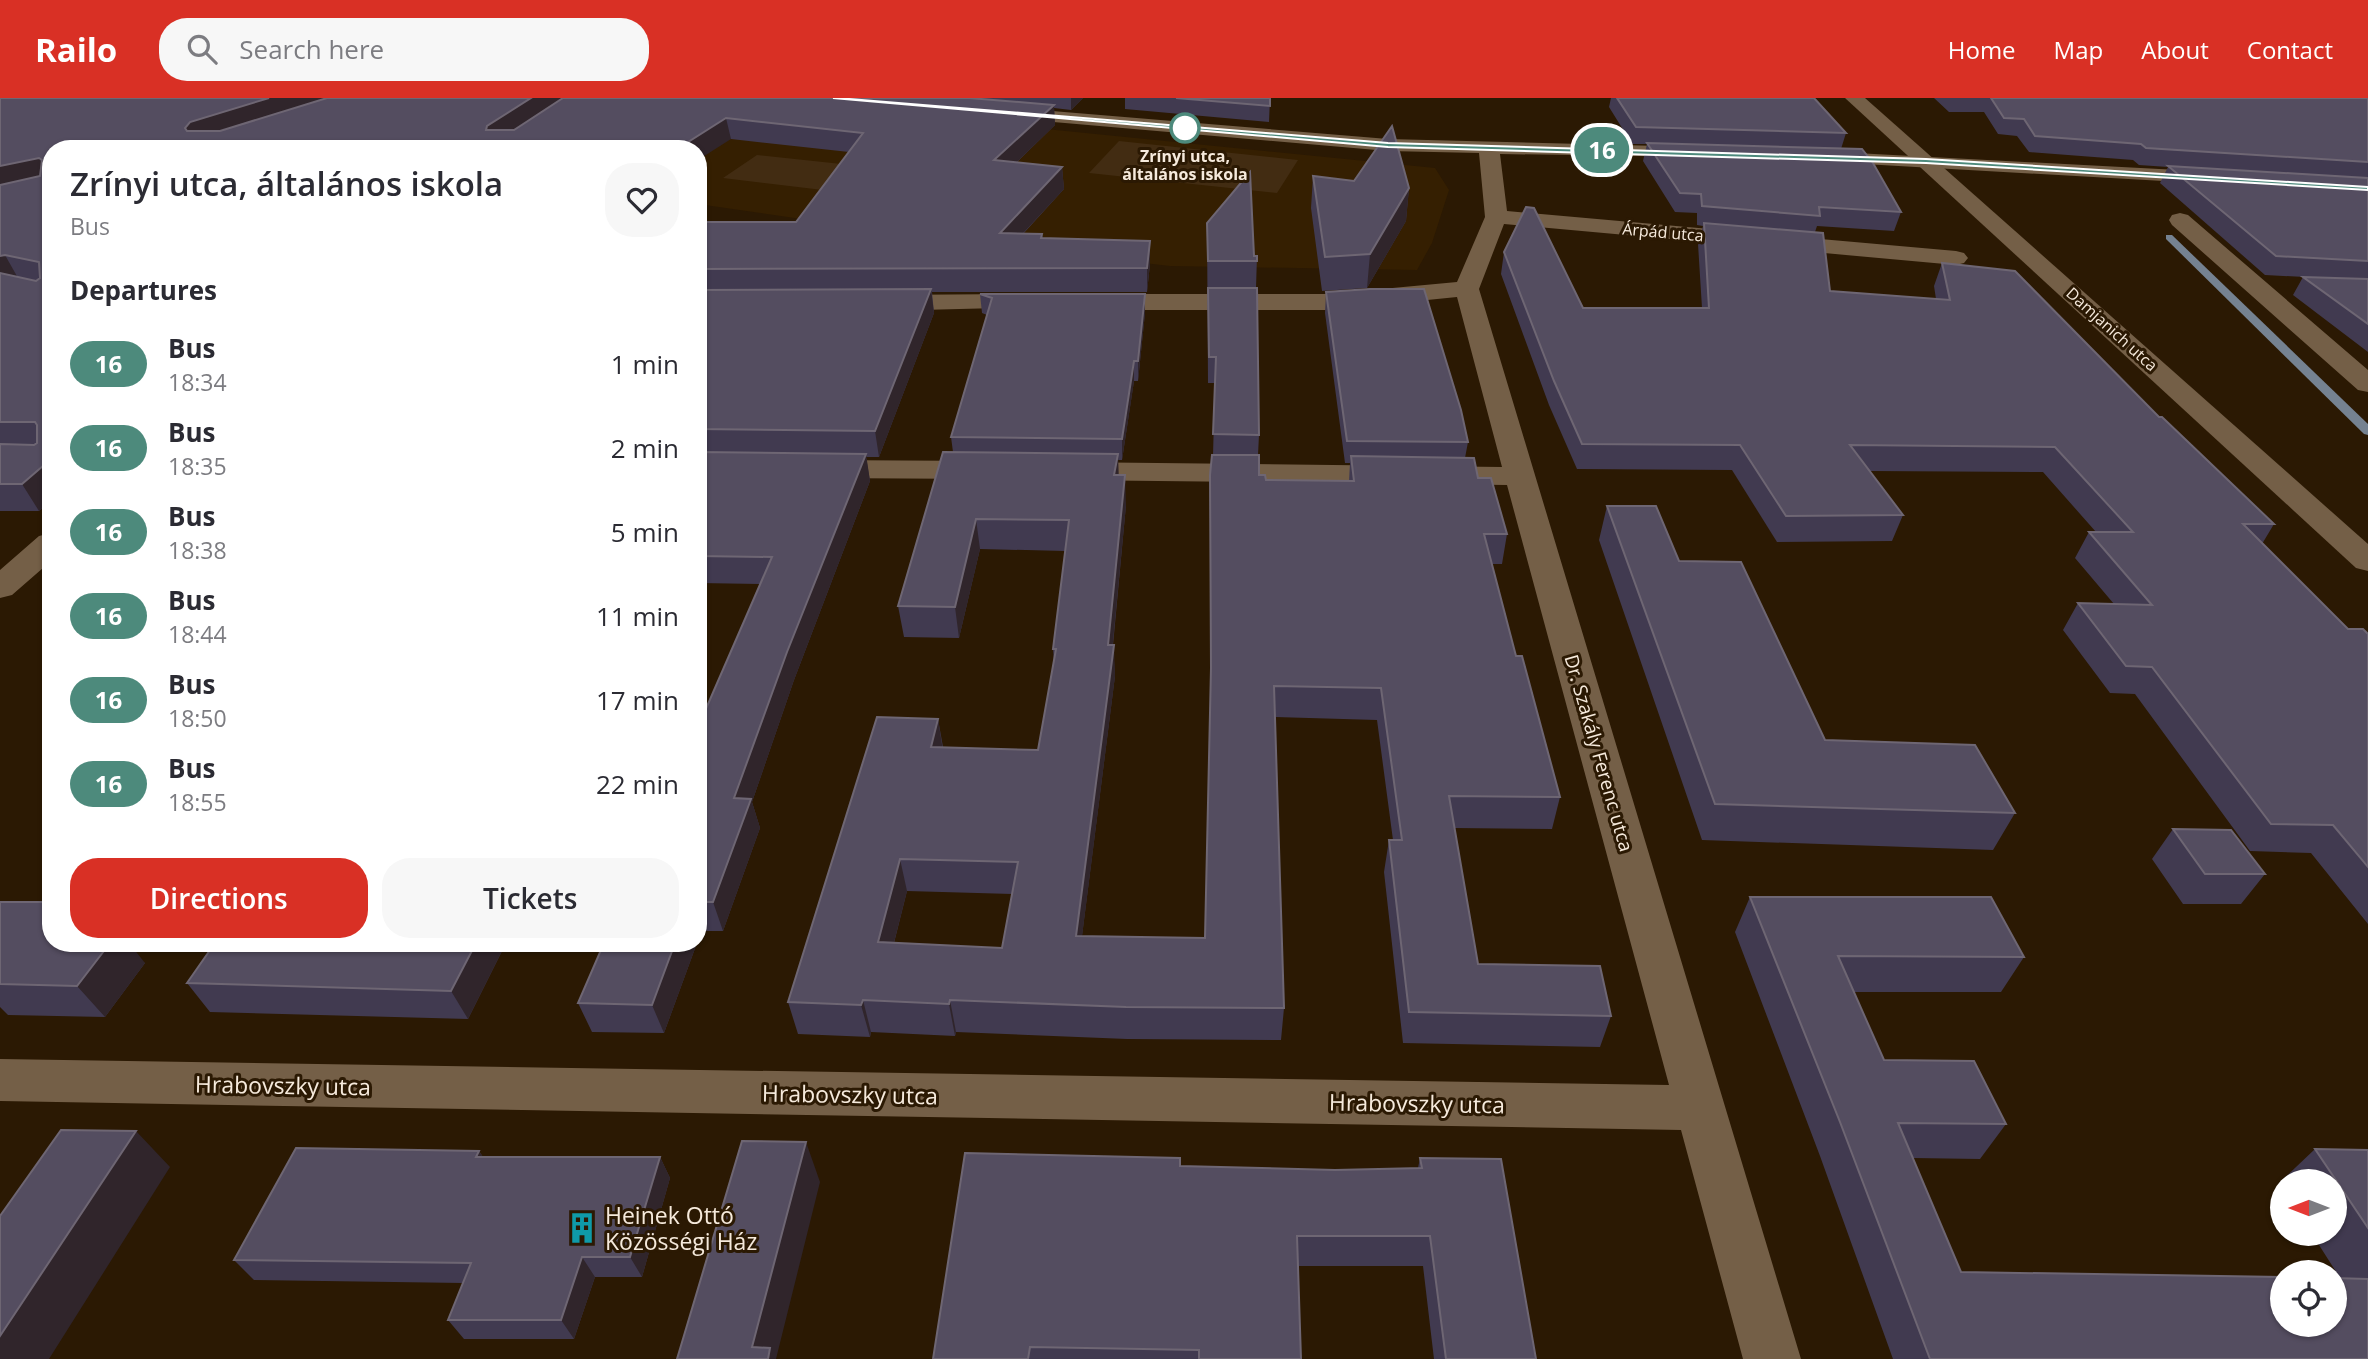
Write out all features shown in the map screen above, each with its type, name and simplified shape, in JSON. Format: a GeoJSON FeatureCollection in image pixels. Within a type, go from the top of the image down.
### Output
{"type":"FeatureCollection","features":[{"type":"Feature","properties":{"kind":"street","name":"Damjanich utca"},"geometry":{"type":"LineString","coordinates":[[1854,98],[2368,561]]}},
{"type":"Feature","properties":{"kind":"street"},"geometry":{"type":"LineString","coordinates":[[984,111],[1388,145],[1716,153]]}},
{"type":"Feature","properties":{"kind":"street"},"geometry":{"type":"LineString","coordinates":[[852,303],[1328,302],[1467,289],[1496,217],[1489,148]]}},
{"type":"Feature","properties":{"kind":"street"},"geometry":{"type":"LineString","coordinates":[[1795,156],[1926,161],[2235,180]]}},
{"type":"Feature","properties":{"kind":"street","name":"Árpád utca"},"geometry":{"type":"LineString","coordinates":[[1496,217],[1956,258]]}},
{"type":"Feature","properties":{"kind":"street"},"geometry":{"type":"LineString","coordinates":[[2180,219],[2368,384]]}},
{"type":"Feature","properties":{"kind":"street"},"geometry":{"type":"LineString","coordinates":[[2255,284],[2292,285]]}},
{"type":"Feature","properties":{"kind":"street","name":"Dr. Szakály Ferenc utca"},"geometry":{"type":"LineString","coordinates":[[1467,289],[1772,1359]]}},
{"type":"Feature","properties":{"kind":"street"},"geometry":{"type":"LineString","coordinates":[[796,468],[1519,476]]}},
{"type":"Feature","properties":{"kind":"street"},"geometry":{"type":"LineString","coordinates":[[0,588],[42,551]]}},
{"type":"Feature","properties":{"kind":"street","name":"Hrabovszky utca"},"geometry":{"type":"LineString","coordinates":[[0,1080],[1700,1108]]}},
{"type":"Feature","properties":{"kind":"shaded area"},"geometry":{"type":"Polygon","coordinates":[[[735,98],[1435,168],[1449,190],[1432,243],[1417,270],[1170,266],[953,241],[707,205],[707,140],[583,140],[735,98]]]}},
{"type":"Feature","properties":{"kind":"shaded area"},"geometry":{"type":"Polygon","coordinates":[[[1119,141],[1298,160],[1277,193],[1089,173],[1119,141]]]}},
{"type":"Feature","properties":{"kind":"shaded area"},"geometry":{"type":"Polygon","coordinates":[[[757,155],[879,168],[848,193],[723,178],[757,155]]]}},
{"type":"Feature","properties":{"kind":"building"},"geometry":{"type":"Polygon","coordinates":[[[0,98],[269,98],[190,122],[185,128],[187,131],[220,131],[327,98],[531,98],[487,126],[486,130],[514,130],[563,98],[969,98],[1054,105],[994,160],[1062,167],[1000,233],[1042,234],[1041,238],[1150,241],[1147,268],[707,269],[707,222],[796,222],[863,133],[726,118],[691,140],[42,140],[42,160],[39,158],[0,166],[0,98]]]}},
{"type":"Feature","properties":{"kind":"building"},"geometry":{"type":"Polygon","coordinates":[[[1176,98],[1270,98],[1270,106],[1176,98]]]}},
{"type":"Feature","properties":{"kind":"building"},"geometry":{"type":"Polygon","coordinates":[[[1617,98],[1814,98],[1846,133],[1636,127],[1617,98]]]}},
{"type":"Feature","properties":{"kind":"building"},"geometry":{"type":"Polygon","coordinates":[[[1991,98],[2368,98],[2368,162],[2146,148],[2141,144],[2035,136],[2024,119],[2004,118],[1991,98]]]}},
{"type":"Feature","properties":{"kind":"building"},"geometry":{"type":"Polygon","coordinates":[[[1392,126],[1409,188],[1370,254],[1325,257],[1313,176],[1354,181],[1392,126]]]}},
{"type":"Feature","properties":{"kind":"building"},"geometry":{"type":"Polygon","coordinates":[[[1647,143],[1862,149],[1901,212],[1819,207],[1820,216],[1702,206],[1701,194],[1680,193],[1647,143]]]}},
{"type":"Feature","properties":{"kind":"building"},"geometry":{"type":"Polygon","coordinates":[[[42,160],[42,467],[22,484],[0,484],[0,444],[34,445],[37,443],[37,425],[35,422],[0,422],[0,273],[36,281],[40,278],[39,262],[0,256],[0,185],[40,176],[42,160]]]}},
{"type":"Feature","properties":{"kind":"building"},"geometry":{"type":"Polygon","coordinates":[[[2168,166],[2368,178],[2368,261],[2276,256],[2168,166]]]}},
{"type":"Feature","properties":{"kind":"building"},"geometry":{"type":"Polygon","coordinates":[[[1250,172],[1254,256],[1257,256],[1257,261],[1208,261],[1207,223],[1250,172]]]}},
{"type":"Feature","properties":{"kind":"building"},"geometry":{"type":"Polygon","coordinates":[[[1526,207],[1534,208],[1583,308],[1709,308],[1704,223],[1823,233],[1830,291],[1950,300],[1942,263],[2015,271],[2159,417],[2274,524],[2243,524],[2348,629],[2363,629],[2368,634],[2368,867],[2333,825],[2271,824],[2152,667],[2126,666],[2078,603],[2152,605],[2089,532],[2133,532],[2055,447],[1850,445],[1903,515],[1786,516],[1740,445],[1582,444],[1554,381],[1504,252],[1526,207]]]}},
{"type":"Feature","properties":{"kind":"building"},"geometry":{"type":"Polygon","coordinates":[[[2303,277],[2368,279],[2368,324],[2303,277]]]}},
{"type":"Feature","properties":{"kind":"building"},"geometry":{"type":"Polygon","coordinates":[[[1208,288],[1257,288],[1259,435],[1213,434],[1216,357],[1209,357],[1208,288]]]}},
{"type":"Feature","properties":{"kind":"building"},"geometry":{"type":"Polygon","coordinates":[[[931,289],[875,431],[707,429],[707,290],[931,289]]]}},
{"type":"Feature","properties":{"kind":"building"},"geometry":{"type":"Polygon","coordinates":[[[1424,289],[1461,410],[1468,442],[1347,441],[1326,292],[1424,289]]]}},
{"type":"Feature","properties":{"kind":"building"},"geometry":{"type":"Polygon","coordinates":[[[980,294],[1145,294],[1138,361],[1134,361],[1122,439],[951,437],[992,298],[980,294]]]}},
{"type":"Feature","properties":{"kind":"building"},"geometry":{"type":"Polygon","coordinates":[[[707,452],[866,454],[787,652],[734,798],[751,799],[713,902],[707,902],[707,706],[772,557],[707,556],[707,452]]]}},
{"type":"Feature","properties":{"kind":"building"},"geometry":{"type":"Polygon","coordinates":[[[943,452],[1118,454],[1114,475],[1125,475],[1108,645],[1114,645],[1076,936],[1205,938],[1212,455],[1259,455],[1259,475],[1265,475],[1266,480],[1354,481],[1351,456],[1474,458],[1478,478],[1491,478],[1507,534],[1484,534],[1516,656],[1522,656],[1560,797],[1449,796],[1478,964],[1600,966],[1611,1016],[1409,1012],[1389,840],[1402,840],[1381,688],[1274,686],[1284,1008],[1126,1007],[950,1000],[949,1004],[863,1000],[861,1005],[788,1002],[877,717],[938,719],[931,747],[1038,750],[1056,649],[1053,649],[1069,520],[976,519],[955,607],[898,606],[943,452]],[[900,859],[878,942],[1002,948],[1018,862],[900,859]]]}},
{"type":"Feature","properties":{"kind":"building"},"geometry":{"type":"Polygon","coordinates":[[[1607,506],[1656,506],[1679,561],[1741,562],[1825,740],[1975,745],[2015,813],[1715,804],[1607,506]]]}},
{"type":"Feature","properties":{"kind":"building"},"geometry":{"type":"Polygon","coordinates":[[[2173,829],[2231,830],[2265,874],[2205,874],[2173,829]]]}},
{"type":"Feature","properties":{"kind":"building"},"geometry":{"type":"Polygon","coordinates":[[[1750,897],[1991,897],[2024,957],[1838,956],[1884,1060],[1974,1061],[2006,1124],[1898,1123],[1961,1272],[2270,1277],[2270,1337],[2347,1337],[2347,1278],[2368,1279],[2368,1359],[1930,1359],[1840,1122],[1750,897]]]}},
{"type":"Feature","properties":{"kind":"building"},"geometry":{"type":"Polygon","coordinates":[[[0,902],[42,902],[42,952],[103,952],[77,986],[0,984],[0,902]]]}},
{"type":"Feature","properties":{"kind":"building"},"geometry":{"type":"Polygon","coordinates":[[[209,952],[471,952],[451,991],[187,983],[209,952]]]}},
{"type":"Feature","properties":{"kind":"building"},"geometry":{"type":"Polygon","coordinates":[[[600,952],[672,952],[652,1005],[578,1003],[600,952]]]}},
{"type":"Feature","properties":{"kind":"building"},"geometry":{"type":"Polygon","coordinates":[[[61,1130],[136,1131],[0,1336],[0,1216],[61,1130]]]}},
{"type":"Feature","properties":{"kind":"building"},"geometry":{"type":"Polygon","coordinates":[[[742,1141],[806,1142],[752,1347],[770,1348],[768,1359],[677,1359],[742,1141]]]}},
{"type":"Feature","properties":{"kind":"building"},"geometry":{"type":"Polygon","coordinates":[[[296,1148],[479,1151],[476,1157],[660,1157],[630,1257],[582,1257],[561,1320],[448,1320],[471,1263],[234,1260],[296,1148]]]}},
{"type":"Feature","properties":{"kind":"building"},"geometry":{"type":"Polygon","coordinates":[[[2315,1149],[2368,1150],[2368,1228],[2347,1197],[2347,1169],[2328,1169],[2315,1149]]]}},
{"type":"Feature","properties":{"kind":"building"},"geometry":{"type":"Polygon","coordinates":[[[965,1153],[1180,1158],[1180,1166],[1335,1170],[1422,1168],[1420,1158],[1501,1159],[1536,1359],[1446,1359],[1430,1236],[1297,1236],[1301,1359],[1199,1359],[1199,1350],[1030,1347],[1028,1359],[933,1359],[965,1153]]]}},
{"type":"Feature","properties":{"kind":"waterway"},"geometry":{"type":"LineString","coordinates":[[2169,237],[2368,431]]}},
{"type":"Feature","properties":{"kind":"bus line","name":"16"},"geometry":{"type":"LineString","coordinates":[[837,98],[1388,145],[1926,161],[2368,187]]}},
{"type":"Feature","properties":{"kind":"place","name":"Zrínyi utca, általános iskola"},"geometry":{"type":"Point","coordinates":[1185,128]}},
{"type":"Feature","properties":{"kind":"place","name":"Heinek Ottó Közösségi Ház"},"geometry":{"type":"Point","coordinates":[582,1228]}}]}
